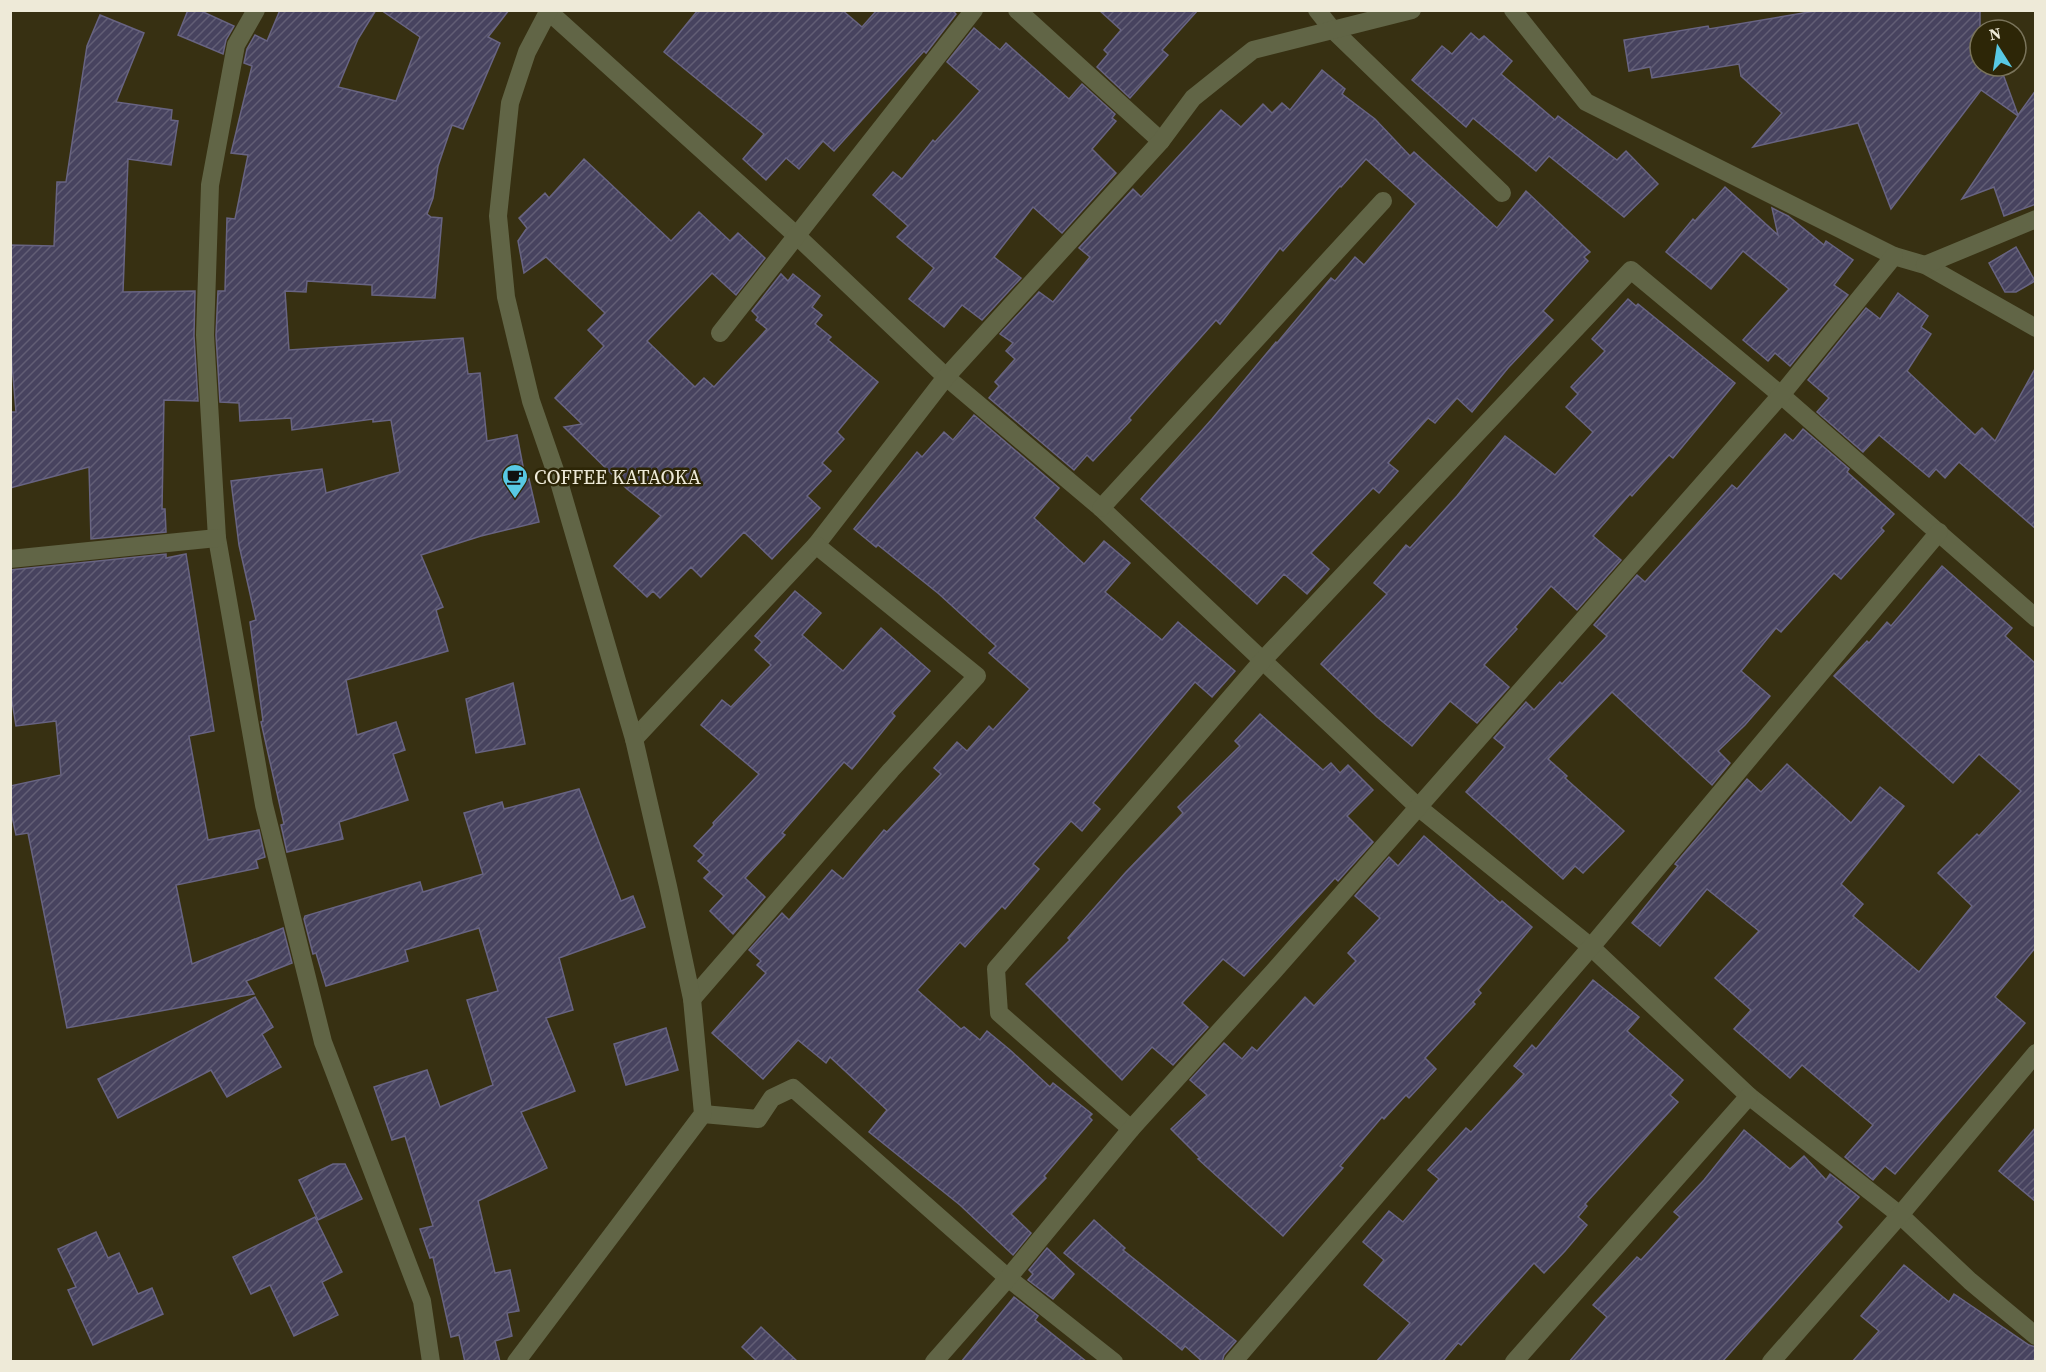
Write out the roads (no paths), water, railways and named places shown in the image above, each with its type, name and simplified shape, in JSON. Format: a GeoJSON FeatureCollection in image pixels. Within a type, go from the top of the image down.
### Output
{"type":"FeatureCollection","features":[{"type":"Feature","properties":{"kind":"street"},"geometry":{"type":"LineString","coordinates":[[256,10],[236,45],[210,184],[205,335],[217,538],[264,805],[323,1042],[422,1301],[431,1362]]}},
{"type":"Feature","properties":{"kind":"street"},"geometry":{"type":"LineString","coordinates":[[720,333],[974,10]]}},
{"type":"Feature","properties":{"kind":"street"},"geometry":{"type":"LineString","coordinates":[[1017,10],[1161,141]]}},
{"type":"Feature","properties":{"kind":"street"},"geometry":{"type":"LineString","coordinates":[[1317,10],[1332,29],[1502,193]]}},
{"type":"Feature","properties":{"kind":"street"},"geometry":{"type":"LineString","coordinates":[[634,740],[816,545],[946,377],[1161,141],[1193,98],[1253,50],[1412,10]]}},
{"type":"Feature","properties":{"kind":"street"},"geometry":{"type":"LineString","coordinates":[[1513,10],[1586,102],[1894,256],[1925,266],[2036,328]]}},
{"type":"Feature","properties":{"kind":"street"},"geometry":{"type":"LineString","coordinates":[[516,1362],[703,1114],[692,999],[634,740],[559,482],[531,401],[506,297],[498,216],[510,103],[528,52],[548,11],[797,236],[946,377],[1101,508],[1418,807],[1591,947],[1749,1096],[1900,1215],[1970,1281],[2036,1336]]}},
{"type":"Feature","properties":{"kind":"street"},"geometry":{"type":"LineString","coordinates":[[1101,508],[1383,201]]}},
{"type":"Feature","properties":{"kind":"street"},"geometry":{"type":"LineString","coordinates":[[1925,266],[2036,219]]}},
{"type":"Feature","properties":{"kind":"street"},"geometry":{"type":"LineString","coordinates":[[934,1362],[1008,1278],[1131,1129],[1781,395],[1894,256]]}},
{"type":"Feature","properties":{"kind":"street"},"geometry":{"type":"LineString","coordinates":[[1131,1129],[999,1013],[996,969],[1263,660],[1630,270],[1781,395],[2036,618]]}},
{"type":"Feature","properties":{"kind":"street"},"geometry":{"type":"LineString","coordinates":[[1233,1362],[1591,947],[1939,532]]}},
{"type":"Feature","properties":{"kind":"street"},"geometry":{"type":"LineString","coordinates":[[10,559],[217,538]]}},
{"type":"Feature","properties":{"kind":"street"},"geometry":{"type":"LineString","coordinates":[[692,999],[891,770],[977,676],[816,545]]}},
{"type":"Feature","properties":{"kind":"street"},"geometry":{"type":"LineString","coordinates":[[1771,1362],[1900,1215],[2036,1053]]}},
{"type":"Feature","properties":{"kind":"street"},"geometry":{"type":"LineString","coordinates":[[703,1114],[758,1119],[772,1098],[793,1088],[1008,1278],[1114,1362]]}},
{"type":"Feature","properties":{"kind":"street"},"geometry":{"type":"LineString","coordinates":[[1514,1362],[1749,1096]]}},
{"type":"Feature","properties":{"kind":"place","name":"COFFEE KATAOKA"},"geometry":{"type":"Point","coordinates":[515,500]}}]}
